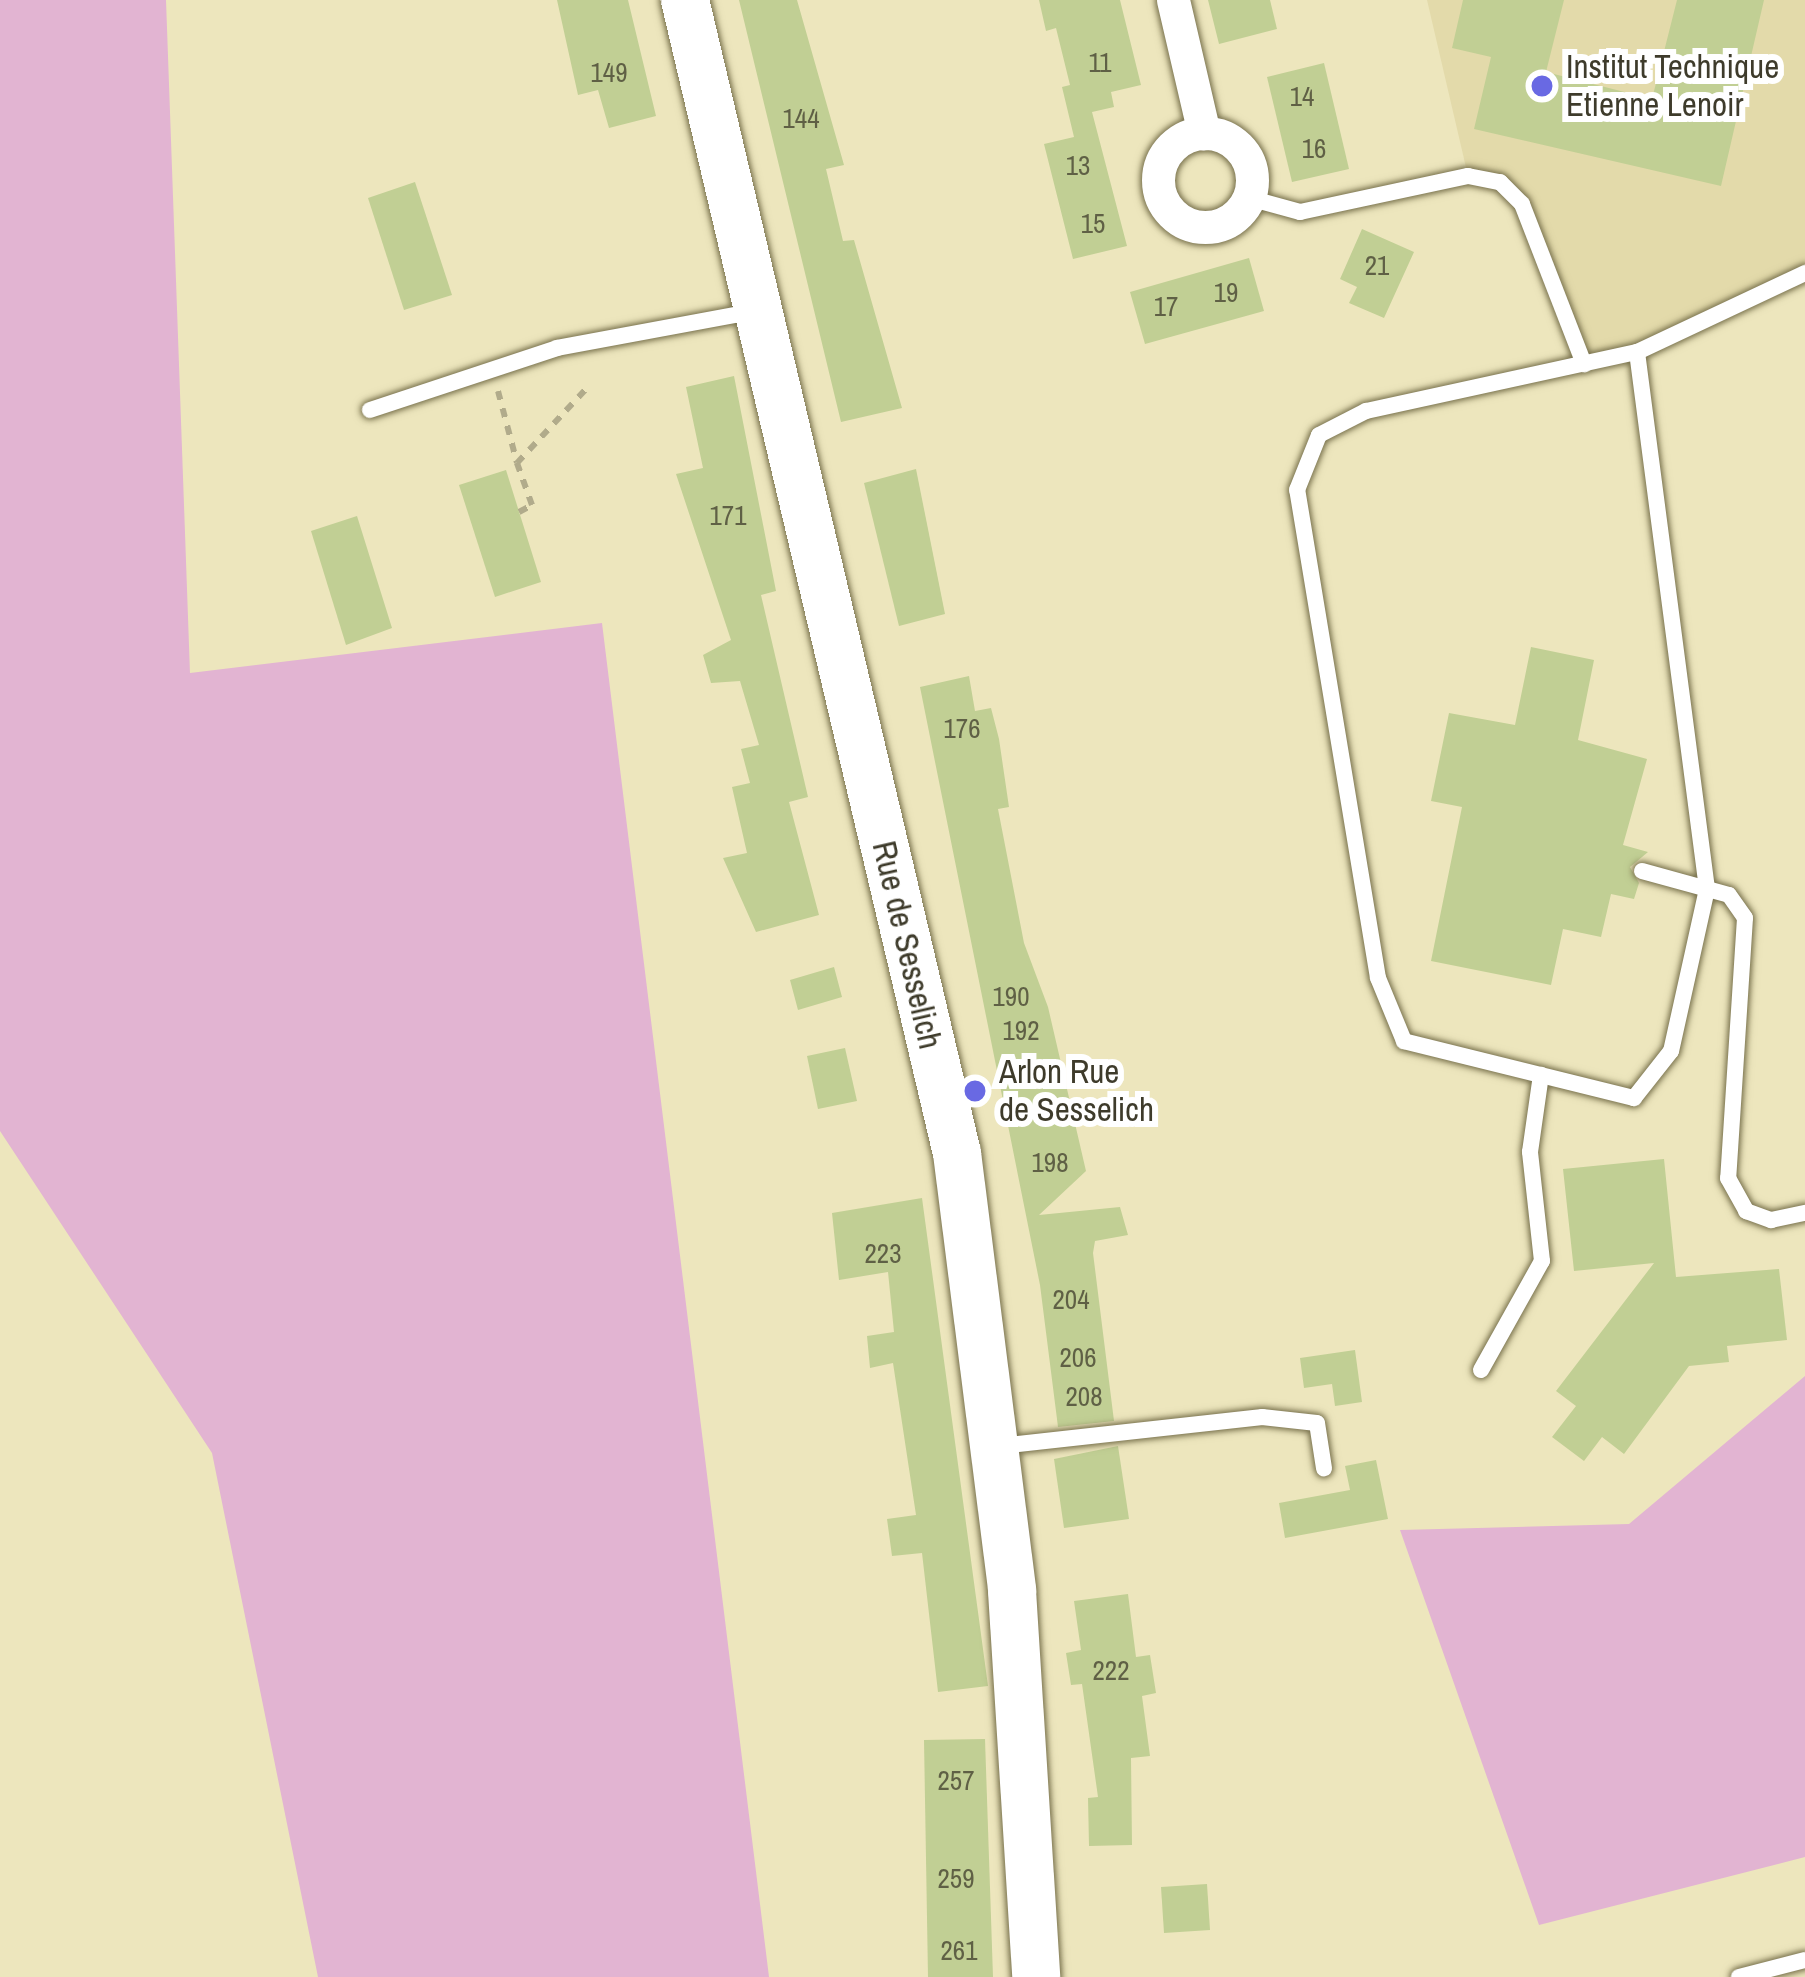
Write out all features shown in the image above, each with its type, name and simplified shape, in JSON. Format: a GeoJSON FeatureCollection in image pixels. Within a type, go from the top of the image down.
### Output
{"type":"FeatureCollection","features":[{"type":"Feature","properties":{"kind":"street","name":"Rue de Sesselich"},"geometry":{"type":"LineString","coordinates":[[685,0],[957,1153],[996,1447],[1036,1977]]}},
{"type":"Feature","properties":{"kind":"street"},"geometry":{"type":"LineString","coordinates":[[1173,0],[1204,133]]}},
{"type":"Feature","properties":{"kind":"street"},"geometry":{"type":"LineString","coordinates":[[1204,133],[1244,153],[1249,198],[1228,220],[1199,227],[1162,200],[1164,155],[1204,133]]}},
{"type":"Feature","properties":{"kind":"lane"},"geometry":{"type":"LineString","coordinates":[[1249,198],[1300,212],[1468,176],[1500,182],[1522,204],[1584,364]]}},
{"type":"Feature","properties":{"kind":"lane"},"geometry":{"type":"LineString","coordinates":[[1637,352],[1707,889],[1671,1051],[1634,1098],[1404,1041],[1378,978],[1297,490],[1318,435],[1366,411],[1637,352],[1805,273]]}},
{"type":"Feature","properties":{"kind":"lane"},"geometry":{"type":"LineString","coordinates":[[370,410],[557,348],[756,311]]}},
{"type":"Feature","properties":{"kind":"lane"},"geometry":{"type":"LineString","coordinates":[[1642,871],[1729,895],[1745,918],[1728,1178],[1746,1211],[1771,1220],[1805,1213]]}},
{"type":"Feature","properties":{"kind":"lane"},"geometry":{"type":"LineString","coordinates":[[1481,1370],[1542,1261],[1530,1152],[1541,1075]]}},
{"type":"Feature","properties":{"kind":"lane"},"geometry":{"type":"LineString","coordinates":[[996,1447],[1262,1417],[1317,1423],[1324,1468]]}},
{"type":"Feature","properties":{"kind":"lane"},"geometry":{"type":"LineString","coordinates":[[1739,1977],[1805,1960]]}},
{"type":"Feature","properties":{"kind":"path"},"geometry":{"type":"LineString","coordinates":[[517,463],[586,389]]}},
{"type":"Feature","properties":{"kind":"path"},"geometry":{"type":"LineString","coordinates":[[498,391],[532,506],[519,512]]}},
{"type":"Feature","properties":{"kind":"shaded area"},"geometry":{"type":"Polygon","coordinates":[[[0,0],[166,0],[190,673],[602,623],[769,1977],[318,1977],[212,1453],[0,1131],[0,0]]]}},
{"type":"Feature","properties":{"kind":"shaded area"},"geometry":{"type":"Polygon","coordinates":[[[1427,0],[1805,0],[1805,273],[1637,352],[1584,364],[1522,204],[1500,182],[1468,176],[1427,0]]]}},
{"type":"Feature","properties":{"kind":"shaded area"},"geometry":{"type":"Polygon","coordinates":[[[1805,1376],[1805,1857],[1539,1925],[1400,1530],[1629,1524],[1805,1376]]]}},
{"type":"Feature","properties":{"kind":"building"},"geometry":{"type":"Polygon","coordinates":[[[557,0],[628,0],[656,116],[609,128],[598,90],[578,95],[557,0]]]}},
{"type":"Feature","properties":{"kind":"building"},"geometry":{"type":"Polygon","coordinates":[[[739,0],[797,0],[844,165],[826,169],[843,241],[854,240],[902,408],[841,422],[739,0]]]}},
{"type":"Feature","properties":{"kind":"building"},"geometry":{"type":"Polygon","coordinates":[[[1039,0],[1120,0],[1141,85],[1111,92],[1114,107],[1092,112],[1127,246],[1073,259],[1044,144],[1074,137],[1062,87],[1070,85],[1056,28],[1046,31],[1039,0]]]}},
{"type":"Feature","properties":{"kind":"building"},"geometry":{"type":"Polygon","coordinates":[[[1208,0],[1270,0],[1277,29],[1219,44],[1208,0]]]}},
{"type":"Feature","properties":{"kind":"building","name":"Institut Technique Etienne Lenoir"},"geometry":{"type":"Polygon","coordinates":[[[1463,0],[1564,0],[1546,72],[1652,99],[1677,0],[1764,0],[1721,186],[1474,129],[1491,57],[1452,48],[1463,0]]]}},
{"type":"Feature","properties":{"kind":"building"},"geometry":{"type":"Polygon","coordinates":[[[1324,63],[1349,169],[1292,182],[1267,77],[1324,63]]]}},
{"type":"Feature","properties":{"kind":"building"},"geometry":{"type":"Polygon","coordinates":[[[415,182],[452,295],[404,310],[368,198],[415,182]]]}},
{"type":"Feature","properties":{"kind":"building"},"geometry":{"type":"Polygon","coordinates":[[[1362,229],[1414,252],[1384,318],[1349,303],[1357,287],[1340,279],[1362,229]]]}},
{"type":"Feature","properties":{"kind":"building"},"geometry":{"type":"Polygon","coordinates":[[[1249,258],[1264,311],[1145,344],[1130,292],[1249,258]]]}},
{"type":"Feature","properties":{"kind":"building"},"geometry":{"type":"Polygon","coordinates":[[[734,376],[776,591],[761,595],[808,797],[789,802],[819,915],[756,932],[723,858],[747,853],[732,787],[750,783],[741,749],[759,745],[740,681],[711,683],[703,655],[731,640],[676,474],[703,468],[686,387],[734,376]]]}},
{"type":"Feature","properties":{"kind":"building"},"geometry":{"type":"Polygon","coordinates":[[[916,469],[945,614],[899,626],[864,483],[916,469]]]}},
{"type":"Feature","properties":{"kind":"building"},"geometry":{"type":"Polygon","coordinates":[[[506,470],[541,582],[495,597],[459,485],[506,470]]]}},
{"type":"Feature","properties":{"kind":"building"},"geometry":{"type":"Polygon","coordinates":[[[357,516],[392,628],[346,645],[311,531],[357,516]]]}},
{"type":"Feature","properties":{"kind":"building"},"geometry":{"type":"Polygon","coordinates":[[[1531,647],[1594,660],[1578,740],[1647,759],[1623,845],[1648,852],[1630,867],[1639,883],[1634,899],[1611,894],[1601,937],[1563,929],[1551,985],[1431,961],[1462,807],[1431,801],[1449,713],[1515,725],[1531,647]]]}},
{"type":"Feature","properties":{"kind":"building"},"geometry":{"type":"Polygon","coordinates":[[[969,676],[975,711],[991,708],[999,739],[1009,807],[998,809],[1024,943],[1048,1007],[1086,1171],[1039,1215],[1120,1207],[1128,1235],[1095,1241],[1093,1253],[1114,1421],[1058,1427],[1040,1285],[920,687],[969,676]]]}},
{"type":"Feature","properties":{"kind":"building"},"geometry":{"type":"Polygon","coordinates":[[[834,967],[842,997],[798,1010],[790,980],[834,967]]]}},
{"type":"Feature","properties":{"kind":"building"},"geometry":{"type":"Polygon","coordinates":[[[845,1048],[857,1101],[818,1109],[807,1056],[845,1048]]]}},
{"type":"Feature","properties":{"kind":"building"},"geometry":{"type":"Polygon","coordinates":[[[1664,1159],[1676,1277],[1779,1269],[1787,1340],[1727,1346],[1729,1362],[1689,1366],[1624,1454],[1602,1437],[1584,1461],[1552,1437],[1576,1406],[1556,1391],[1654,1263],[1574,1271],[1563,1169],[1664,1159]]]}},
{"type":"Feature","properties":{"kind":"building"},"geometry":{"type":"Polygon","coordinates":[[[922,1198],[988,1686],[938,1692],[922,1553],[892,1556],[887,1519],[916,1515],[893,1363],[870,1368],[867,1336],[894,1332],[888,1272],[839,1280],[832,1213],[922,1198]]]}},
{"type":"Feature","properties":{"kind":"building"},"geometry":{"type":"Polygon","coordinates":[[[1355,1350],[1362,1402],[1335,1406],[1332,1384],[1304,1388],[1300,1358],[1355,1350]]]}},
{"type":"Feature","properties":{"kind":"building"},"geometry":{"type":"Polygon","coordinates":[[[1118,1446],[1129,1519],[1064,1528],[1054,1459],[1118,1446]]]}},
{"type":"Feature","properties":{"kind":"building"},"geometry":{"type":"Polygon","coordinates":[[[1376,1460],[1388,1519],[1285,1538],[1279,1503],[1350,1490],[1345,1466],[1376,1460]]]}},
{"type":"Feature","properties":{"kind":"building"},"geometry":{"type":"Polygon","coordinates":[[[1128,1594],[1136,1657],[1150,1655],[1156,1693],[1142,1696],[1150,1756],[1131,1758],[1132,1845],[1089,1846],[1088,1798],[1098,1797],[1082,1684],[1071,1685],[1066,1653],[1081,1650],[1074,1601],[1128,1594]]]}},
{"type":"Feature","properties":{"kind":"building"},"geometry":{"type":"Polygon","coordinates":[[[985,1739],[993,1977],[928,1977],[924,1740],[985,1739]]]}},
{"type":"Feature","properties":{"kind":"building"},"geometry":{"type":"Polygon","coordinates":[[[1207,1884],[1210,1930],[1164,1933],[1161,1887],[1207,1884]]]}},
{"type":"Feature","properties":{"kind":"place","name":"Institut Technique Etienne Lenoir"},"geometry":{"type":"Point","coordinates":[1542,86]}},
{"type":"Feature","properties":{"kind":"place","name":"Arlon Rue de Sesselich"},"geometry":{"type":"Point","coordinates":[975,1091]}}]}
